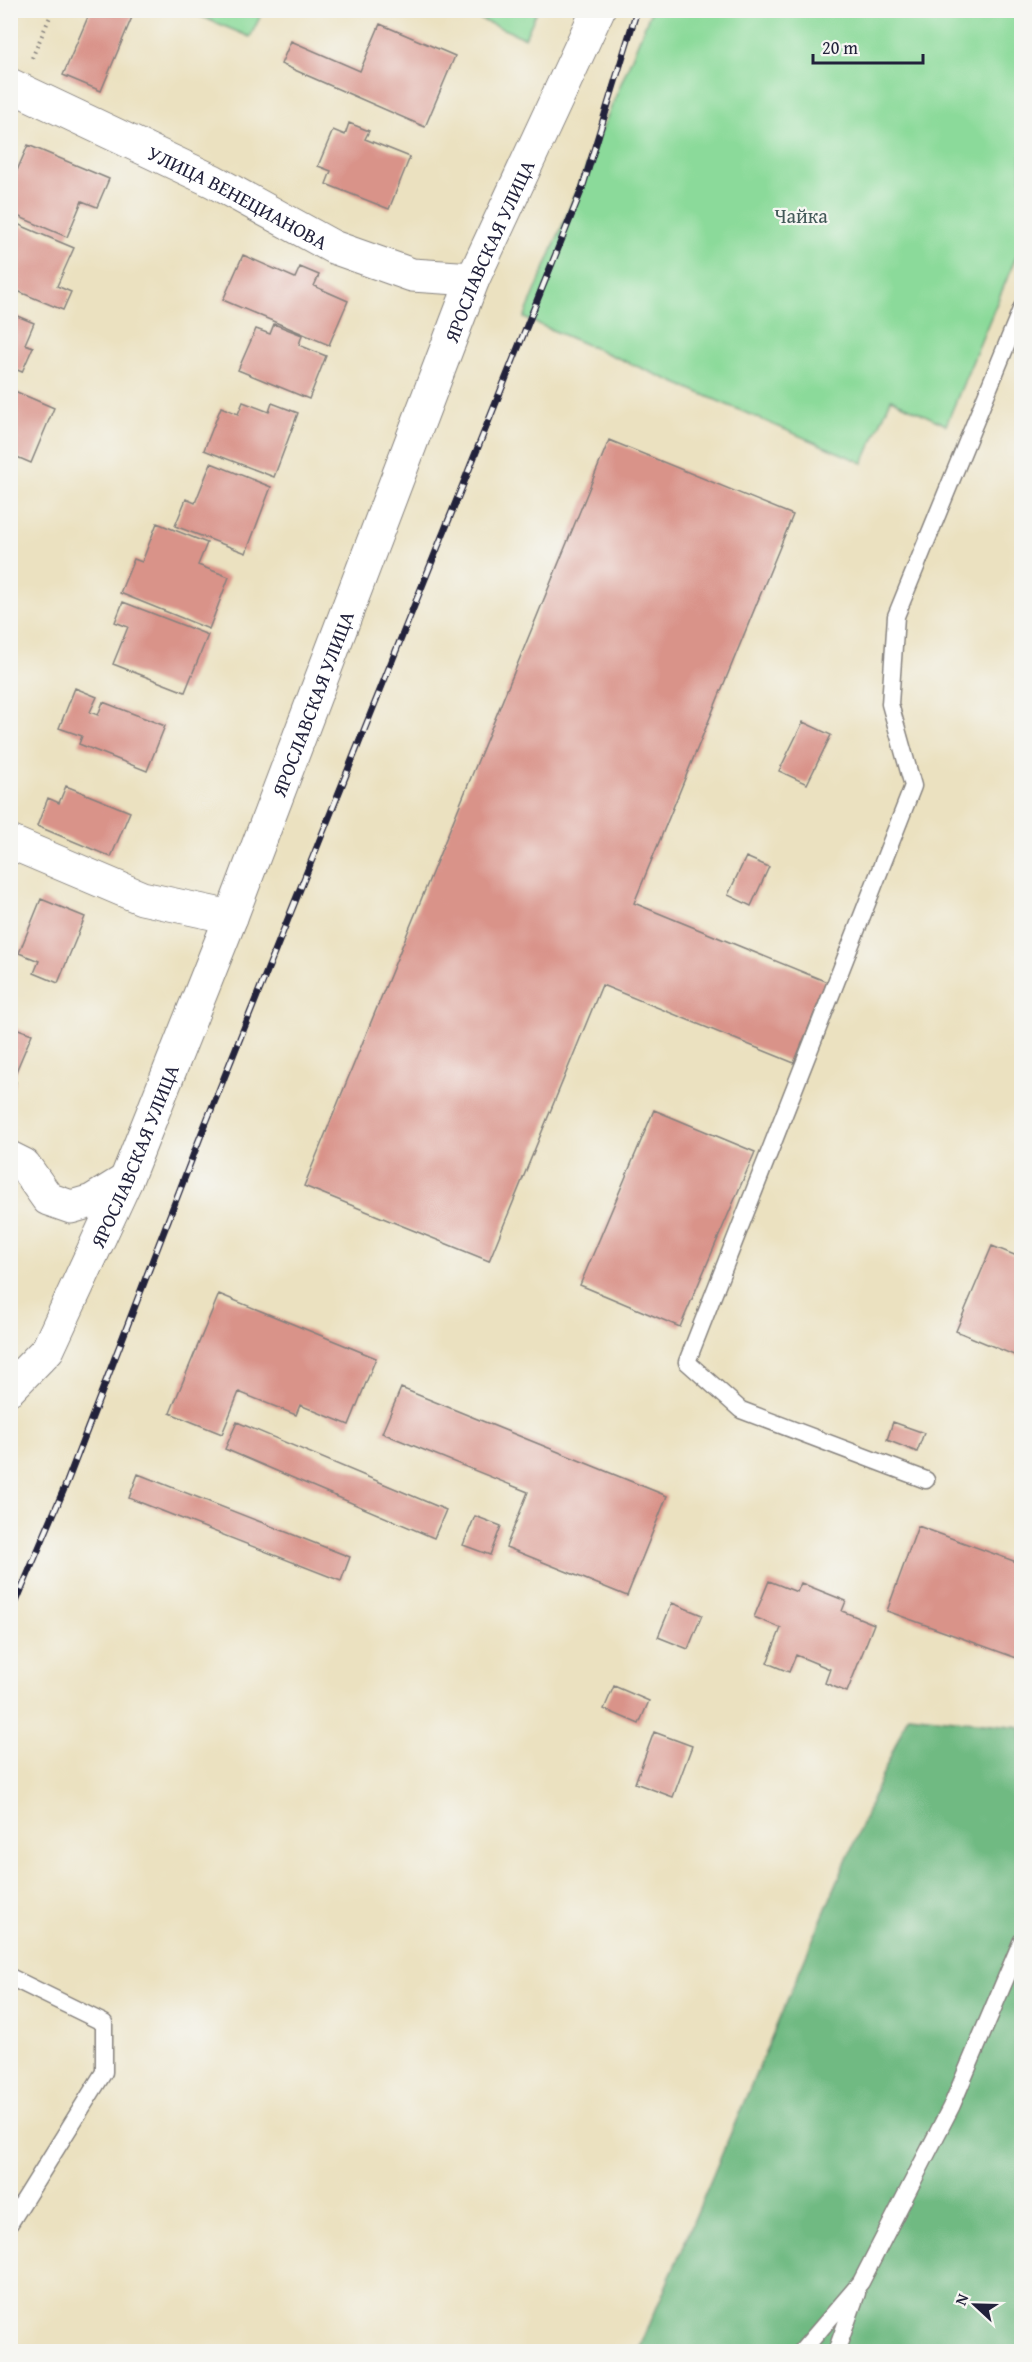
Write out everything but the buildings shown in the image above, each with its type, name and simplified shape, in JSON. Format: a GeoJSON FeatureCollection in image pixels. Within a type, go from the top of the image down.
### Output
{"type":"FeatureCollection","features":[{"type":"Feature","properties":{"kind":"street","name":"ЯРОСЛАВСКАЯ УЛИЦА"},"geometry":{"type":"LineString","coordinates":[[10,1388],[48,1349],[126,1180],[231,916],[473,279],[598,10]]}},
{"type":"Feature","properties":{"kind":"street","name":"УЛИЦА ВЕНЕЦИАНОВА"},"geometry":{"type":"LineString","coordinates":[[13,93],[213,181],[333,247],[412,275],[473,279]]}},
{"type":"Feature","properties":{"kind":"street"},"geometry":{"type":"LineString","coordinates":[[10,842],[142,898],[231,916]]}},
{"type":"Feature","properties":{"kind":"street"},"geometry":{"type":"LineString","coordinates":[[10,1158],[24,1165],[48,1199],[71,1207],[92,1201],[126,1180]]}},
{"type":"Feature","properties":{"kind":"lane"},"geometry":{"type":"LineString","coordinates":[[926,1480],[741,1410],[687,1362],[913,786],[890,704],[896,616],[1022,307]]}},
{"type":"Feature","properties":{"kind":"lane"},"geometry":{"type":"LineString","coordinates":[[836,2352],[861,2282],[952,2105],[1022,1940]]}},
{"type":"Feature","properties":{"kind":"lane"},"geometry":{"type":"LineString","coordinates":[[10,1977],[104,2023],[104,2072],[10,2223]]}},
{"type":"Feature","properties":{"kind":"lane"},"geometry":{"type":"LineString","coordinates":[[801,2352],[861,2282]]}},
{"type":"Feature","properties":{"kind":"path"},"geometry":{"type":"LineString","coordinates":[[13,93],[53,10]]}},
{"type":"Feature","properties":{"kind":"green space"},"geometry":{"type":"Polygon","coordinates":[[[263,10],[250,37],[188,11],[263,10]]]}},
{"type":"Feature","properties":{"kind":"green space"},"geometry":{"type":"Polygon","coordinates":[[[460,11],[537,11],[525,38],[460,11]]]}},
{"type":"Feature","properties":{"kind":"green space","name":"Чайка"},"geometry":{"type":"Polygon","coordinates":[[[651,11],[1011,11],[1022,15],[1021,245],[946,425],[891,399],[863,463],[524,318],[651,11]]]}},
{"type":"Feature","properties":{"kind":"green space"},"geometry":{"type":"Polygon","coordinates":[[[908,1715],[1021,1727],[1022,2340],[1017,2351],[638,2352],[908,1715]]]}},
{"type":"Feature","properties":{"kind":"railway"},"geometry":{"type":"LineString","coordinates":[[10,1616],[67,1482],[201,1135],[582,189],[637,10]]}}]}
